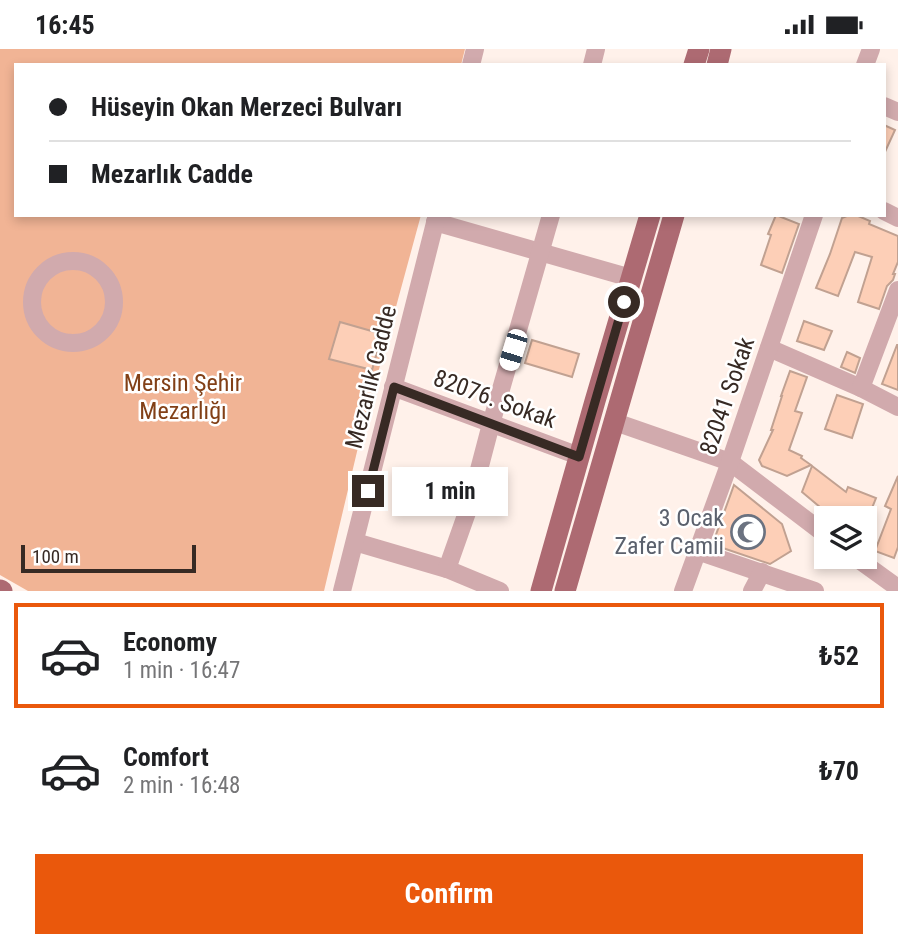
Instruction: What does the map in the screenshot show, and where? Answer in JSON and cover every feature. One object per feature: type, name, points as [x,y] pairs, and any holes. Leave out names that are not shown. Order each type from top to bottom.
[{"type":"main road","points":[[541,591],[649,217]]},
{"type":"main road","points":[[565,591],[673,217]]},
{"type":"street","points":[[447,569],[470,504],[550,217]]},
{"type":"street","name":"82041 Sokak","points":[[683,591],[813,217]]},
{"type":"street","points":[[436,219],[631,278]]},
{"type":"street","name":"Mezarlık Cadde","points":[[342,591],[436,219]]},
{"type":"street","points":[[65,261],[92,265],[103,273],[111,284],[114,311],[109,324],[100,334],[88,341],[74,344],[60,342],[38,325],[31,299],[35,286],[42,275],[65,261]]},
{"type":"street","points":[[861,388],[898,290]]},
{"type":"street","points":[[769,348],[898,407]]},
{"type":"street","name":"82076. Sokak","points":[[394,387],[579,457]]},
{"type":"street","points":[[615,422],[730,462],[814,526]]},
{"type":"street","points":[[355,542],[447,569],[500,591]]},
{"type":"street","points":[[697,551],[815,591]]},
{"type":"street","points":[[872,569],[894,584]]},
{"type":"street","points":[[752,591],[762,572]]},
{"type":"green space","name":"Mersin Şehir Mezarlığı","points":[[0,49],[465,49],[462,63],[14,63],[14,217],[420,217],[360,439],[324,591],[28,591],[0,575]]},
{"type":"building","points":[[886,126],[895,130],[886,150]]},
{"type":"building","points":[[775,217],[799,224],[782,273],[761,265],[771,235],[768,234]]},
{"type":"building","points":[[861,217],[870,221],[869,224],[898,236],[895,274],[887,286],[879,309],[858,302],[872,257],[855,252],[838,296],[816,288],[842,218]]},
{"type":"building","points":[[804,321],[832,331],[824,350],[797,341]]},
{"type":"building","points":[[340,322],[382,334],[372,370],[329,359]]},
{"type":"building","points":[[532,340],[579,354],[572,377],[525,363]]},
{"type":"building","points":[[898,345],[898,390],[882,384]]},
{"type":"building","points":[[847,352],[860,358],[855,373],[841,367]]},
{"type":"building","points":[[790,371],[807,377],[795,411],[802,413],[789,450],[802,456],[801,458],[811,465],[787,476],[762,466],[759,460],[773,430]]},
{"type":"building","points":[[837,395],[863,404],[852,438],[825,429]]},
{"type":"building","points":[[812,466],[846,492],[848,487],[876,498],[873,506],[819,506],[802,492]]},
{"type":"building","points":[[898,476],[898,547],[894,558],[877,552],[891,509],[885,506]]},
{"type":"building","name":"3 Ocak Zafer Camii","points":[[734,485],[782,524],[791,551],[770,564],[713,543]]},
{"type":"place","name":"3 Ocak Zafer Camii","points":[[748,532]]},
{"type":"route","points":[[368,491],[394,387],[579,457],[624,302]]}]
